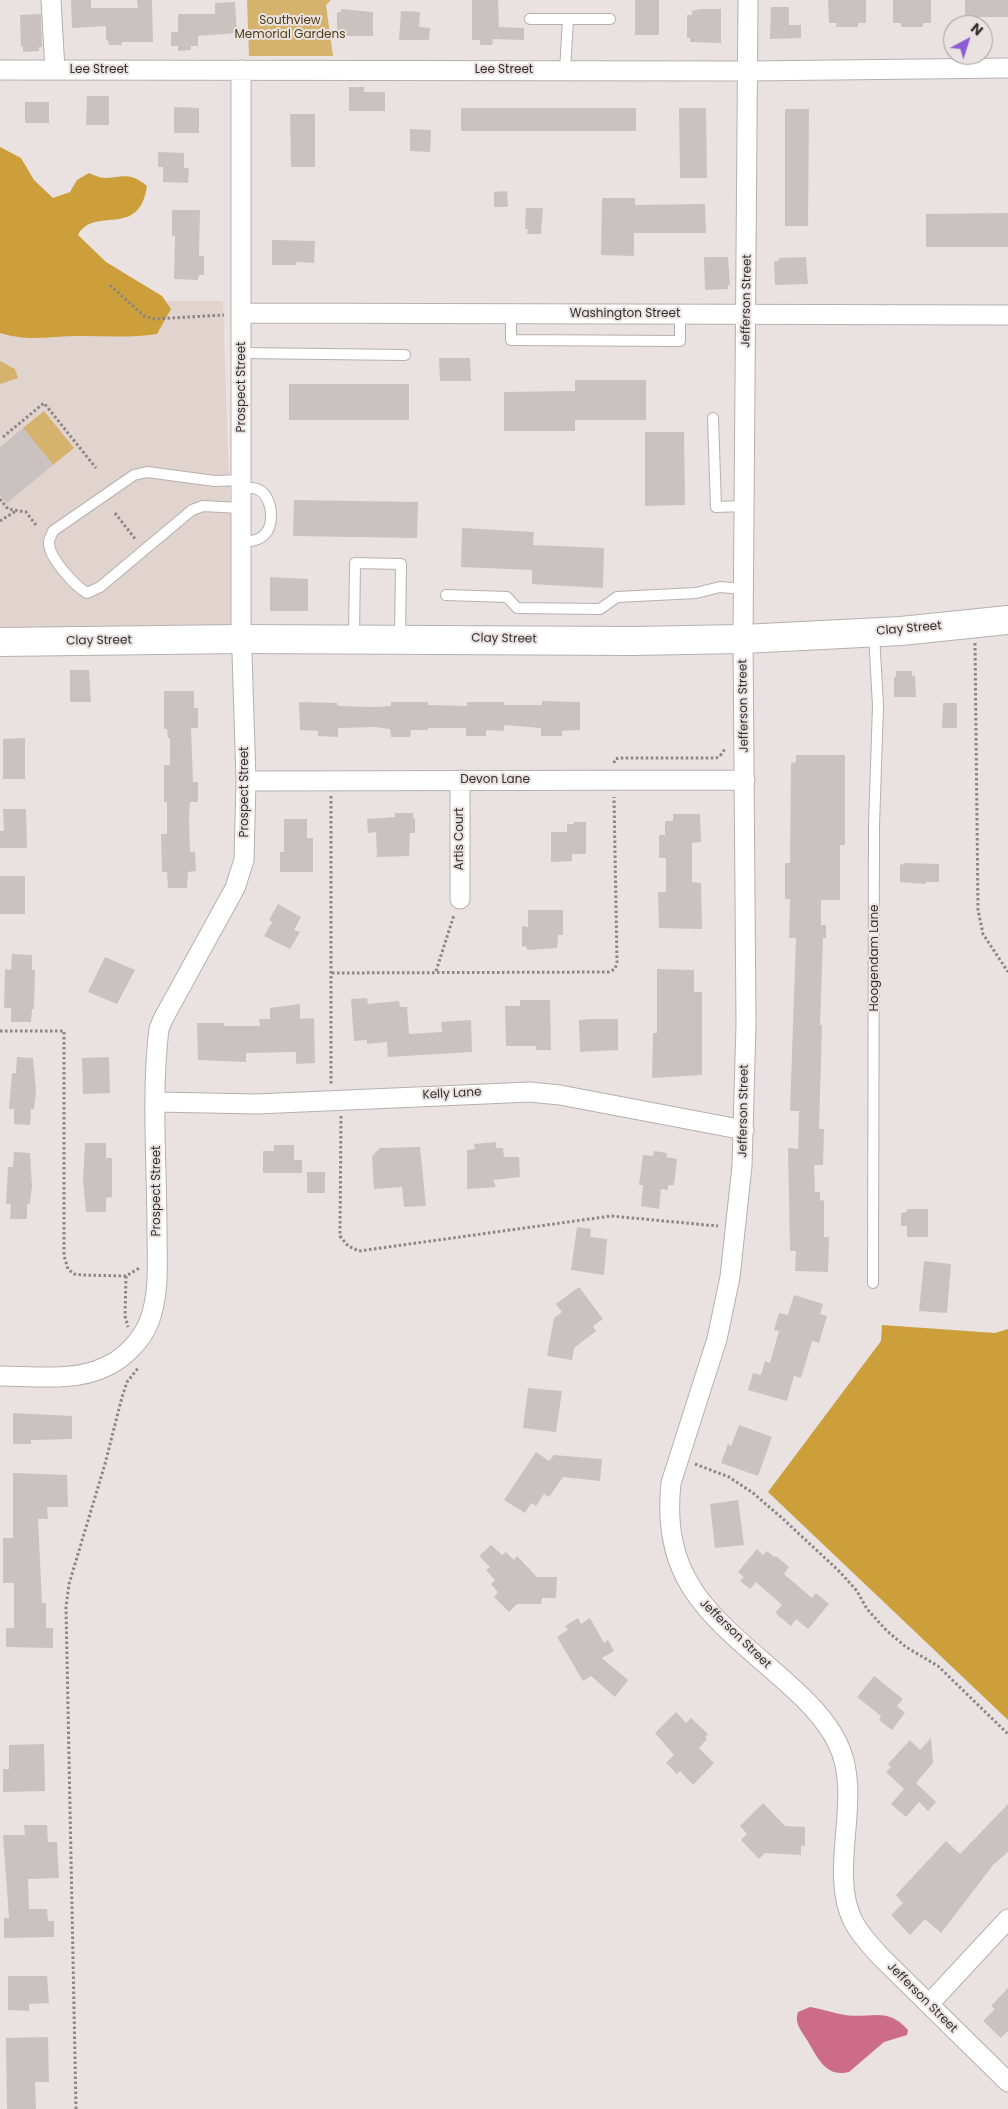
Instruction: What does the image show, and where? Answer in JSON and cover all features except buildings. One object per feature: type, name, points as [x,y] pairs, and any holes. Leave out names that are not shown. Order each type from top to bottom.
[{"type":"street","points":[[51,0],[55,70]]},
{"type":"street","name":"Jefferson Street","points":[[748,0],[743,589],[745,780],[744,1130],[730,1277],[717,1339],[671,1483],[669,1506],[672,1536],[678,1565],[692,1592],[711,1615],[801,1695],[824,1721],[838,1742],[845,1764],[848,1787],[846,1898],[853,1921],[863,1938],[1008,2082]]},
{"type":"street","name":"Lee Street","points":[[0,70],[748,71],[1008,68]]},
{"type":"street","name":"Prospect Street","points":[[0,1376],[92,1373],[120,1358],[141,1337],[149,1322],[155,1297],[158,1042],[163,1019],[241,875],[245,842],[246,780],[241,639],[242,352],[235,314],[241,70]]},
{"type":"street","name":"Washington Street","points":[[235,314],[1008,315]]},
{"type":"street","name":"Clay Street","points":[[0,642],[241,639],[632,642],[874,633],[1008,620]]},
{"type":"street","name":"Devon Lane","points":[[246,780],[745,780]]},
{"type":"street","name":"Artis Court","points":[[460,780],[460,899]]},
{"type":"street","name":"Kelly Lane","points":[[157,1102],[257,1104],[530,1092],[560,1095],[744,1130]]},
{"type":"street","points":[[929,2004],[1008,1919]]},
{"type":"lane","points":[[530,19],[610,19]]},
{"type":"lane","points":[[565,70],[568,19]]},
{"type":"lane","points":[[511,314],[511,340],[660,341],[680,341],[680,314]]},
{"type":"lane","points":[[242,352],[405,355]]},
{"type":"lane","points":[[713,418],[716,507],[744,506]]},
{"type":"lane","points":[[241,508],[203,506],[192,510],[100,587],[87,593],[77,587],[50,551],[48,540],[53,531],[134,474],[147,472],[241,484],[265,494],[270,506],[270,524],[267,532],[254,541],[241,542]]},
{"type":"lane","points":[[354,639],[354,563],[401,564],[400,639]]},
{"type":"lane","points":[[446,595],[507,597],[517,608],[600,609],[617,597],[696,594],[720,588],[743,589]]},
{"type":"lane","name":"Hoogendam Lane","points":[[874,633],[878,706],[874,826],[874,1283]]},
{"type":"path","points":[[110,286],[144,316],[154,319],[235,314]]},
{"type":"path","points":[[3,436],[44,403],[96,468]]},
{"type":"path","points":[[0,499],[8,509],[26,512],[36,525]]},
{"type":"path","points":[[0,521],[17,510]]},
{"type":"path","points":[[115,513],[128,530]]},
{"type":"path","points":[[975,623],[978,910],[983,934],[1008,972]]},
{"type":"path","points":[[332,974],[436,971],[609,972],[615,969],[617,962],[615,759],[716,758],[720,756],[726,747]]},
{"type":"path","points":[[330,780],[331,1089],[341,1116],[340,1236],[348,1246],[359,1251],[611,1216],[736,1228]]},
{"type":"path","points":[[436,971],[460,899]]},
{"type":"path","points":[[0,1031],[64,1031],[64,1256],[68,1269],[74,1274],[126,1276],[142,1266]]},
{"type":"path","points":[[126,1276],[125,1322],[132,1330]]},
{"type":"path","points":[[76,2109],[66,1607],[69,1584],[105,1464],[122,1397],[127,1382],[143,1363]]},
{"type":"path","points":[[678,1457],[729,1477],[754,1493],[840,1572],[857,1591],[867,1610],[887,1632],[906,1647],[938,1666],[1008,1734]]},
{"type":"shaded area","points":[[0,147],[21,158],[34,180],[53,198],[70,192],[77,180],[89,173],[103,178],[131,177],[147,186],[142,202],[135,212],[116,220],[94,222],[85,226],[78,235],[106,262],[162,296],[171,309],[157,334],[31,338],[0,333]]},
{"type":"shaded area","points":[[0,301],[223,301],[234,628],[0,629]]},
{"type":"shaded area","points":[[882,1325],[995,1333],[1008,1329],[1008,1720],[768,1492],[881,1341]]},
{"type":"shaded area","points":[[810,2007],[845,2015],[878,2015],[893,2018],[908,2030],[907,2035],[884,2042],[849,2072],[834,2072],[818,2059],[800,2030],[797,2020],[798,2012]]},
{"type":"green space","name":"Southview Memorial Gardens","points":[[247,0],[331,0],[326,5],[333,56],[249,56]]},
{"type":"green space","points":[[0,361],[15,369],[18,378],[0,384]]},
{"type":"green space","points":[[44,411],[74,448],[53,465],[23,428]]}]
